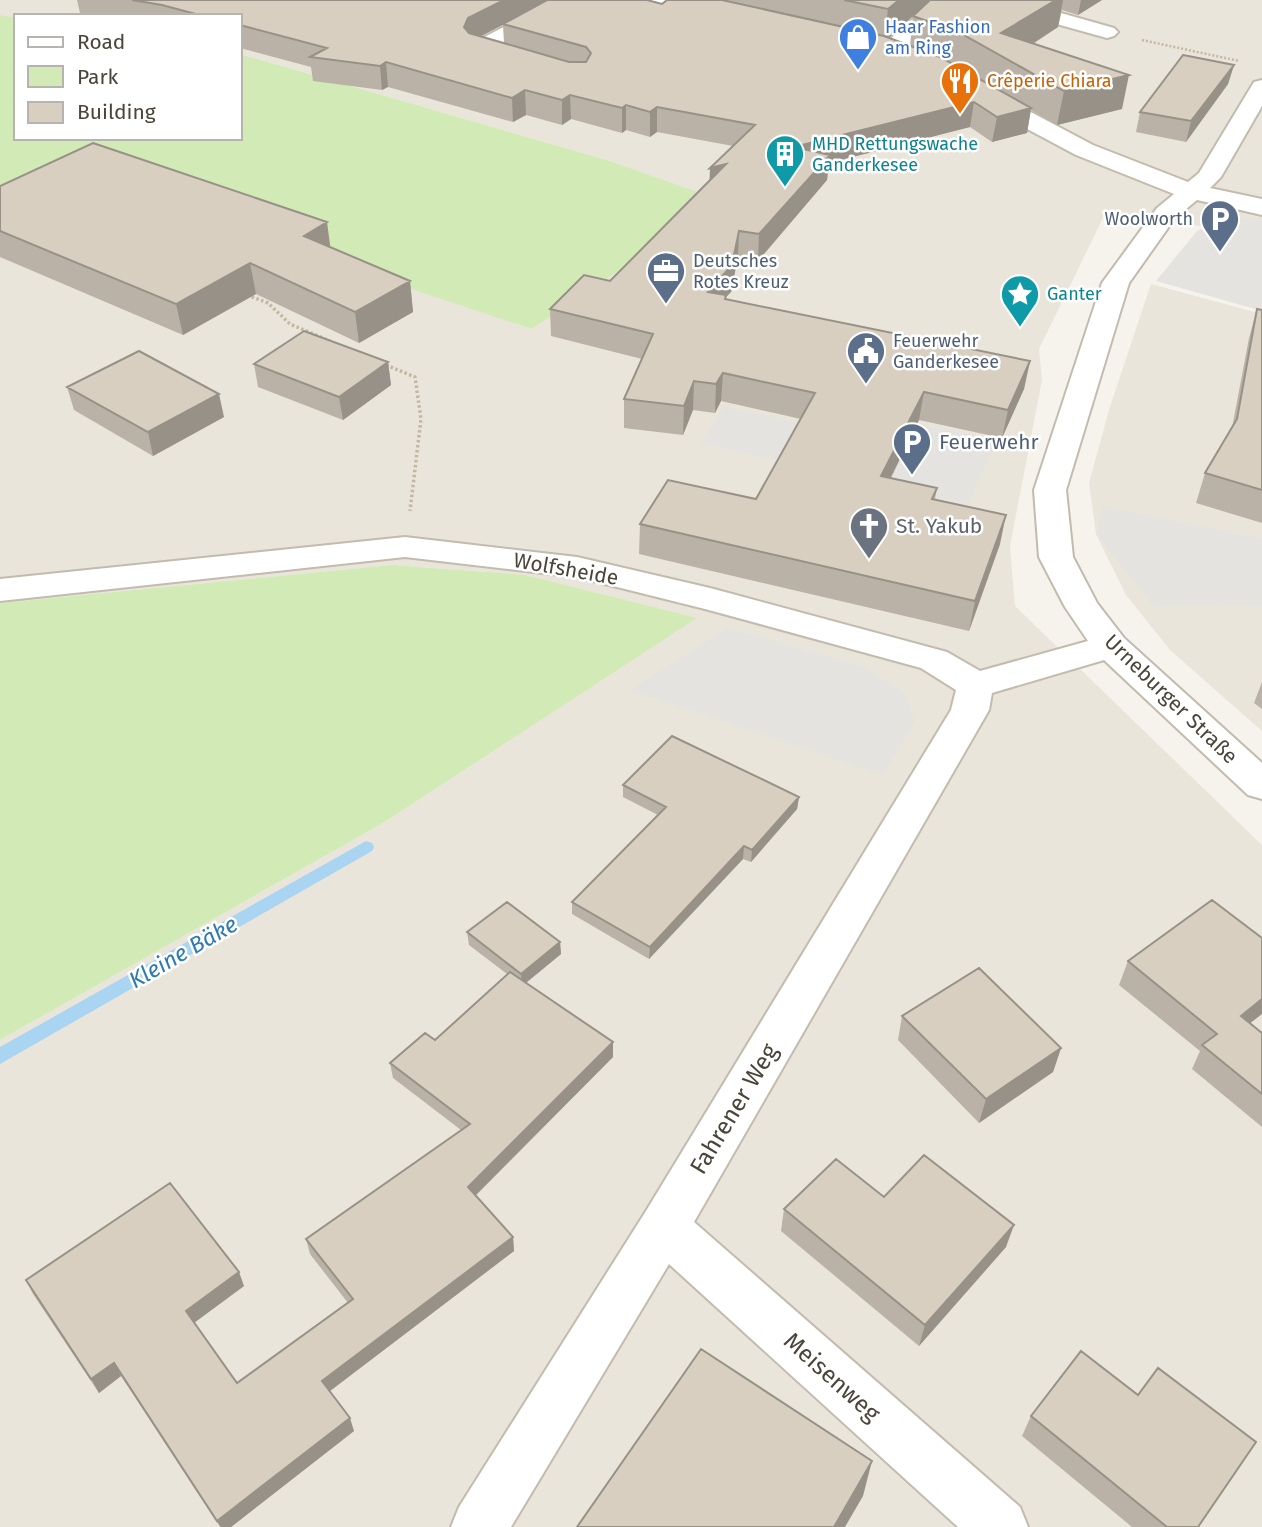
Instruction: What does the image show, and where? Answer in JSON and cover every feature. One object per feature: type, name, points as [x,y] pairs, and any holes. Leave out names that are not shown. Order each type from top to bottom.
[{"type":"street","points":[[528,64],[479,49],[571,0]]},
{"type":"street","points":[[657,0],[736,18]]},
{"type":"street","points":[[889,52],[922,25],[946,0]]},
{"type":"street","points":[[992,0],[1107,32]]},
{"type":"street","points":[[864,47],[889,52],[912,61]]},
{"type":"street","name":"Urneburger Straße","points":[[1262,87],[1209,177],[1189,191],[1166,213],[1139,270],[1116,283],[1049,490],[1056,557],[1082,607],[1111,646],[1262,785]]},
{"type":"street","points":[[970,88],[1102,160],[1189,191],[1262,207]]},
{"type":"street","name":"Wolfsheide","points":[[0,590],[405,547],[577,566],[709,598],[934,660],[975,685]]},
{"type":"street","points":[[975,685],[1111,646]]},
{"type":"street","name":"Fahrener Weg","points":[[479,1527],[664,1227],[970,710],[975,685]]},
{"type":"street","name":"Meisenweg","points":[[664,1227],[1000,1527]]},
{"type":"path","points":[[1107,32],[1249,63]]},
{"type":"path","points":[[243,293],[268,303],[290,324],[340,345]]},
{"type":"path","points":[[378,361],[415,377],[421,419],[405,547]]},
{"type":"shaded area","points":[[0,0],[1262,0],[1262,220],[1222,219],[1200,226],[1105,214],[1039,349],[1042,380],[1010,546],[1015,606],[1262,845],[1262,1527],[0,1527],[0,1040],[383,823],[696,618],[526,575],[392,565],[0,603],[0,217],[96,170],[532,329],[722,201],[610,161],[242,55],[242,14],[14,14],[14,76],[0,73]]},
{"type":"shaded area","name":"Woolworth","points":[[1245,218],[1262,220],[1262,311],[1156,281],[1197,231],[1220,221]]},
{"type":"shaded area","points":[[1151,284],[1262,314],[1262,731],[1170,650],[1126,595],[1096,534],[1089,483],[1109,410]]},
{"type":"shaded area","name":"Feuerwehr","points":[[724,406],[907,447],[919,424],[997,440],[968,504],[701,443]]},
{"type":"shaded area","points":[[1103,506],[1262,539],[1262,607],[1154,607],[1096,534]]},
{"type":"shaded area","points":[[728,628],[864,667],[905,693],[915,721],[883,775],[630,690]]},
{"type":"green space","points":[[0,15],[14,18],[14,140],[242,140],[242,55],[610,161],[723,201],[532,329],[327,261],[0,217]]},
{"type":"green space","points":[[392,565],[526,575],[697,618],[383,823],[0,1040],[0,603]]},
{"type":"building","points":[[132,0],[504,0],[468,18],[464,27],[469,33],[569,62],[586,62],[591,53],[586,47],[503,24],[547,0],[647,0],[662,4],[667,0],[722,0],[884,36],[940,57],[1031,108],[997,117],[974,102],[794,147],[830,155],[759,234],[739,231],[732,265],[708,292],[726,295],[725,299],[1030,361],[1008,410],[924,392],[881,476],[937,488],[932,499],[1006,515],[975,601],[640,524],[668,480],[756,499],[815,393],[723,373],[716,384],[694,381],[684,406],[624,399],[653,334],[550,309],[584,275],[610,281],[726,164],[710,168],[755,125],[657,107],[650,112],[626,105],[622,108],[570,95],[562,100],[525,90],[512,98],[386,62],[380,66],[310,57],[327,48],[242,26],[242,14],[196,14]]},
{"type":"building","points":[[844,0],[899,0],[888,9]]},
{"type":"building","points":[[930,0],[1056,0],[1001,33],[1129,75],[1064,91],[960,33],[913,16]]},
{"type":"building","points":[[1183,55],[1234,65],[1191,121],[1140,112]]},
{"type":"building","points":[[93,143],[327,222],[304,236],[410,281],[355,312],[250,263],[176,304],[0,231],[0,186]]},
{"type":"building","points":[[1257,309],[1262,310],[1262,490],[1205,473],[1237,419]]},
{"type":"building","points":[[304,331],[388,362],[339,397],[254,364]]},
{"type":"building","points":[[139,351],[219,394],[148,432],[67,387]]},
{"type":"building","points":[[672,736],[799,797],[752,850],[744,846],[650,947],[572,902],[666,807],[623,785]]},
{"type":"building","points":[[1212,900],[1262,938],[1262,999],[1241,1016],[1262,1033],[1262,1094],[1202,1045],[1217,1034],[1128,961]]},
{"type":"building","points":[[507,902],[560,942],[521,974],[467,932]]},
{"type":"building","points":[[979,968],[1061,1048],[986,1099],[902,1016]]},
{"type":"building","points":[[510,972],[613,1042],[468,1187],[513,1237],[322,1381],[350,1418],[217,1521],[114,1363],[91,1379],[26,1280],[170,1183],[239,1272],[186,1311],[237,1383],[353,1299],[306,1239],[470,1124],[390,1063],[425,1033],[435,1040]]},
{"type":"building","points":[[924,1155],[1014,1225],[925,1325],[784,1209],[836,1159],[884,1197]]},
{"type":"building","points":[[701,1349],[872,1461],[834,1527],[577,1527]]},
{"type":"building","points":[[1081,1351],[1138,1395],[1158,1368],[1256,1442],[1198,1527],[1167,1527],[1031,1416]]},
{"type":"waterway","name":"Kleine Bäke","points":[[0,1056],[366,847]]},
{"type":"place","name":"Haar Fashion am Ring","points":[[858,71]]},
{"type":"place","name":"Crêperie Chiara","points":[[960,115]]},
{"type":"place","name":"MHD Rettungswache Ganderkesee","points":[[785,188]]},
{"type":"place","name":"Woolworth","points":[[1220,253]]},
{"type":"place","name":"Deutsches Rotes Kreuz","points":[[666,305]]},
{"type":"place","name":"Ganter","points":[[1020,328]]},
{"type":"place","name":"Feuerwehr Ganderkesee","points":[[866,385]]},
{"type":"place","name":"Feuerwehr","points":[[912,476]]},
{"type":"place","name":"St. Yakub","points":[[869,560]]}]
